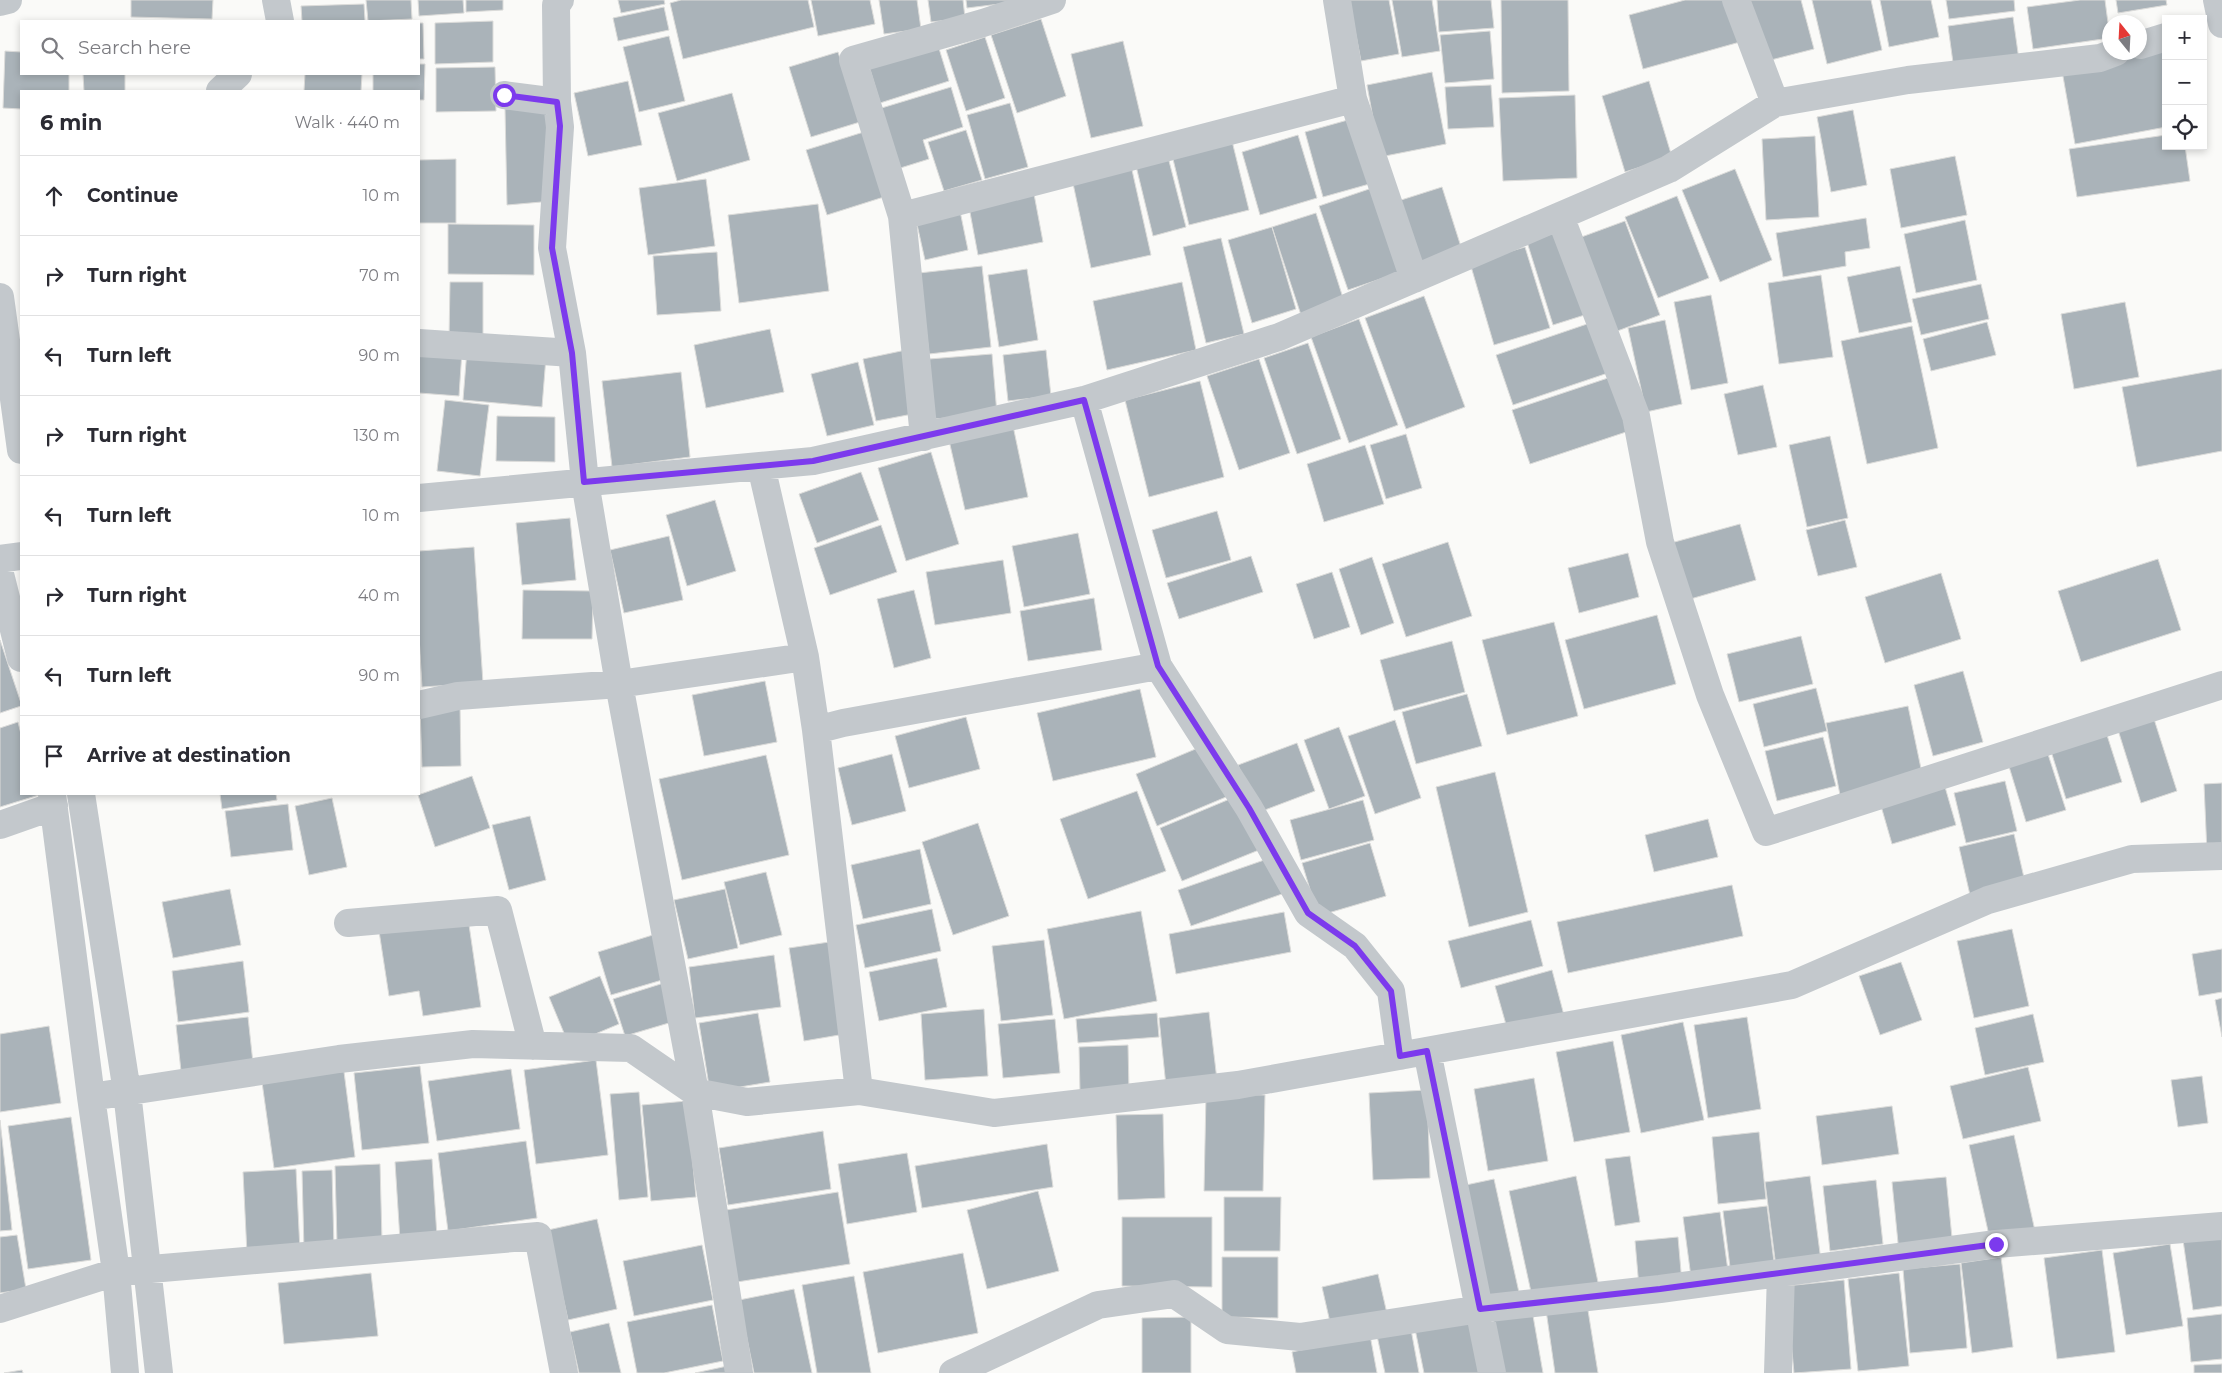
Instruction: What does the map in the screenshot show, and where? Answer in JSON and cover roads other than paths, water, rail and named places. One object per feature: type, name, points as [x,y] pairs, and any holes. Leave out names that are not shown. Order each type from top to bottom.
[{"type":"street","points":[[0,2],[8,0]]},
{"type":"street","points":[[276,0],[280,20]]},
{"type":"street","points":[[560,0],[556,6],[557,102],[560,126],[552,248],[572,353],[584,482],[619,684],[695,1092],[739,1373]]},
{"type":"street","points":[[924,437],[902,216],[853,60],[1052,0]]},
{"type":"street","points":[[1337,0],[1353,99],[1414,279]]},
{"type":"street","points":[[1736,0],[1775,103]]},
{"type":"street","points":[[2147,43],[2162,38]]},
{"type":"street","points":[[420,498],[813,461],[1084,400],[1279,337],[1414,279],[1669,169],[1775,103],[1908,80],[2102,57]]},
{"type":"street","points":[[221,90],[237,75]]},
{"type":"street","points":[[504,95],[557,102]]},
{"type":"street","points":[[902,216],[1353,99]]},
{"type":"street","points":[[1560,216],[1636,416],[1660,542],[1710,696],[1766,832],[2222,685]]},
{"type":"street","points":[[0,297],[16,366],[20,433]]},
{"type":"street","points":[[420,343],[572,353]]},
{"type":"street","points":[[1084,400],[1158,666],[1249,808],[1308,913],[1355,946],[1391,991],[1400,1056]]},
{"type":"street","points":[[761,466],[805,657],[816,730],[859,1091]]},
{"type":"street","points":[[0,559],[20,556]]},
{"type":"street","points":[[0,574],[5,610],[20,655]]},
{"type":"street","points":[[420,706],[458,696],[619,684],[805,657]]},
{"type":"street","points":[[816,730],[843,723],[1158,666]]},
{"type":"street","points":[[81,795],[127,1092],[159,1373]]},
{"type":"street","points":[[0,825],[53,800],[91,1097],[116,1272],[125,1373]]},
{"type":"street","points":[[91,1097],[339,1059],[473,1044],[630,1048],[695,1092],[747,1102],[859,1091],[994,1113],[1238,1085],[1792,986],[1988,900],[2132,859],[2222,856]]},
{"type":"street","points":[[348,923],[498,910],[532,1046]]},
{"type":"street","points":[[1427,1051],[1492,1373]]},
{"type":"street","points":[[953,1373],[1098,1305],[1174,1294],[1227,1330],[1300,1337],[1480,1309],[1660,1289],[1996,1244],[2222,1226]]},
{"type":"street","points":[[0,1309],[116,1272],[538,1236],[564,1373]]},
{"type":"street","points":[[1778,1373],[1780,1273]]}]
